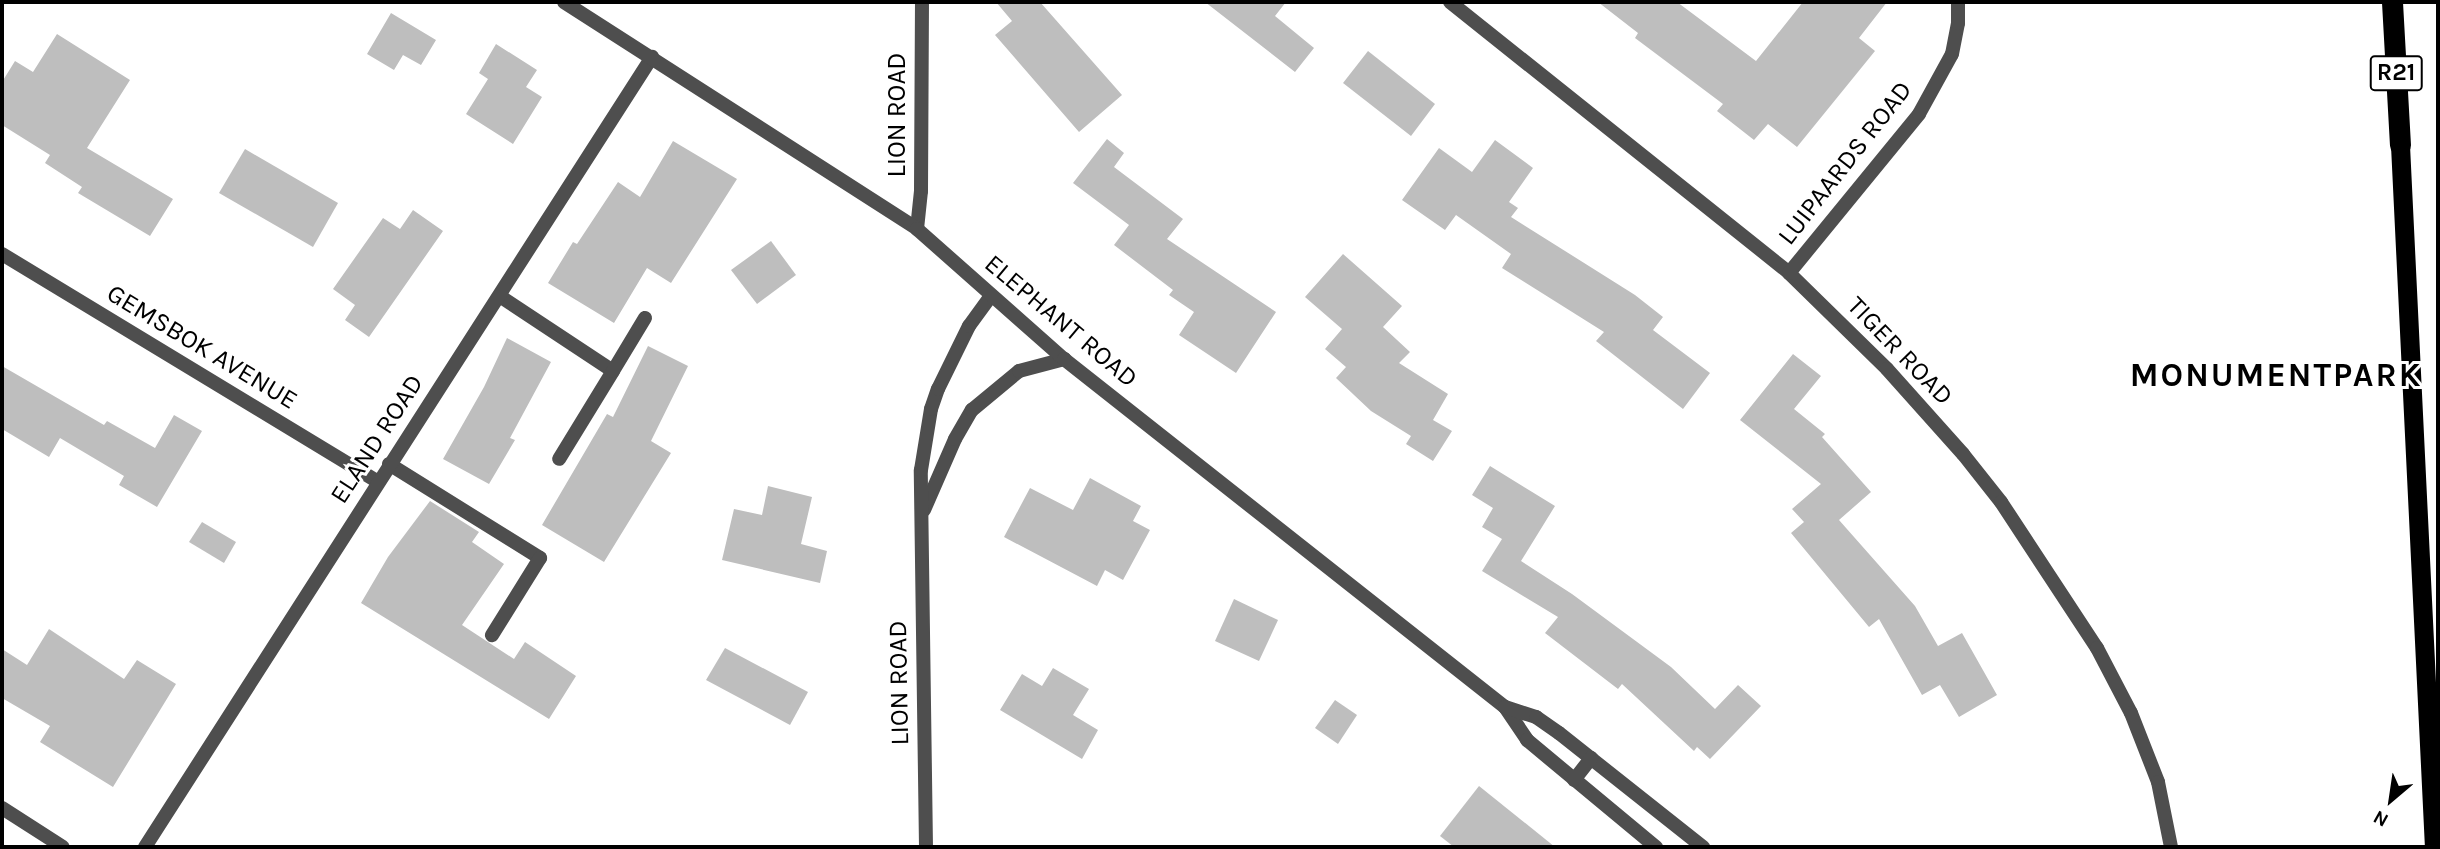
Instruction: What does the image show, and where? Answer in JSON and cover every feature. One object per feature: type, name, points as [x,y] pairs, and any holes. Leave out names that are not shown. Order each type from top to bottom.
[{"type":"highway","name":"R21","points":[[2392,2],[2434,847]]},
{"type":"street","name":"ELEPHANT ROAD","points":[[564,2],[917,229],[1064,359],[1505,706],[1536,717],[1703,847]]},
{"type":"street","name":"LION ROAD","points":[[917,229],[921,191],[922,2]]},
{"type":"street","name":"TIGER ROAD","points":[[1450,2],[1789,273],[1887,369],[1963,454],[2001,502],[2096,648],[2131,713],[2158,782],[2171,847]]},
{"type":"street","name":"LUIPAARDS ROAD","points":[[1789,273],[1919,114],[1952,54],[1958,23],[1958,2]]},
{"type":"street","name":"ELAND ROAD","points":[[145,847],[389,464],[501,297],[652,57]]},
{"type":"street","name":"GEMSBOK AVENUE","points":[[2,254],[378,482]]},
{"type":"street","name":"LION ROAD","points":[[926,847],[921,470],[931,409],[969,326],[991,296]]},
{"type":"street","points":[[501,297],[613,371]]},
{"type":"street","points":[[559,459],[645,318]]},
{"type":"street","name":"LION ROAD","points":[[921,518],[955,439],[972,410],[1019,371],[1064,359]]},
{"type":"street","points":[[389,464],[540,558],[492,635]]},
{"type":"street","name":"ELEPHANT ROAD","points":[[1505,706],[1527,740],[1656,847]]},
{"type":"street","points":[[1574,780],[1591,758]]},
{"type":"street","points":[[2,808],[63,847]]},
{"type":"building","points":[[996,2],[1040,2],[1122,95],[1079,132],[995,35],[1012,21]]},
{"type":"building","points":[[1205,2],[1286,2],[1275,16],[1314,48],[1295,72]]},
{"type":"building","points":[[1598,2],[1677,2],[1756,61],[1803,2],[1887,2],[1859,38],[1875,51],[1797,147],[1768,124],[1754,140],[1717,111],[1723,104],[1635,38],[1638,33]]},
{"type":"building","points":[[391,13],[436,40],[421,65],[403,55],[394,70],[367,54]]},
{"type":"building","points":[[57,34],[130,80],[87,148],[173,199],[150,236],[78,193],[82,187],[45,163],[50,155],[2,125],[2,82],[15,61],[33,72]]},
{"type":"building","points":[[496,44],[537,70],[526,87],[542,97],[513,144],[466,114],[488,79],[479,73]]},
{"type":"building","points":[[1368,51],[1435,104],[1411,136],[1343,83]]},
{"type":"building","points":[[1107,139],[1124,153],[1114,167],[1183,219],[1167,239],[1276,312],[1236,373],[1179,335],[1194,312],[1169,295],[1173,290],[1114,245],[1129,225],[1073,183]]},
{"type":"building","points":[[1495,140],[1533,168],[1509,202],[1518,208],[1511,217],[1635,295],[1663,317],[1653,330],[1710,373],[1683,409],[1596,341],[1604,332],[1502,268],[1511,254],[1456,215],[1445,230],[1402,200],[1439,148],[1472,172]]},
{"type":"building","points":[[673,141],[737,179],[671,283],[647,268],[614,323],[548,283],[573,242],[577,244],[618,182],[640,197]]},
{"type":"building","points":[[245,149],[338,203],[313,247],[219,193]]},
{"type":"building","points":[[413,210],[443,231],[369,337],[345,320],[355,305],[333,289],[383,218],[400,229]]},
{"type":"building","points":[[771,241],[796,275],[757,304],[731,270]]},
{"type":"building","points":[[1343,254],[1402,306],[1383,327],[1410,352],[1399,363],[1448,394],[1433,420],[1452,431],[1433,461],[1406,444],[1411,436],[1371,411],[1336,378],[1346,367],[1325,349],[1342,329],[1305,297]]},
{"type":"building","points":[[507,338],[551,362],[510,438],[515,440],[489,484],[443,459],[484,387]]},
{"type":"building","points":[[648,346],[688,366],[651,441],[671,453],[604,562],[542,525],[607,414],[613,417]]},
{"type":"building","points":[[1793,354],[1821,376],[1794,409],[1825,434],[1822,437],[1871,492],[1839,520],[1915,606],[1938,646],[1962,633],[1997,695],[1959,717],[1940,685],[1922,695],[1879,619],[1869,627],[1791,533],[1804,522],[1792,509],[1821,484],[1740,420]]},
{"type":"building","points":[[2,366],[104,425],[107,421],[155,448],[174,415],[202,431],[157,507],[119,485],[124,476],[60,438],[49,457],[2,429]]},
{"type":"building","points":[[1490,466],[1555,506],[1521,561],[1572,594],[1671,667],[1715,709],[1738,685],[1761,706],[1710,759],[1697,747],[1694,751],[1622,684],[1618,689],[1545,633],[1558,617],[1482,571],[1502,539],[1482,527],[1493,508],[1472,495]]},
{"type":"building","points":[[1090,478],[1141,506],[1133,521],[1150,530],[1123,580],[1105,570],[1097,586],[1004,537],[1030,488],[1073,510]]},
{"type":"building","points":[[768,486],[812,497],[801,544],[827,551],[820,583],[722,560],[734,509],[762,515]]},
{"type":"building","points":[[430,501],[479,532],[472,542],[504,564],[462,625],[514,659],[525,642],[576,676],[549,719],[361,603],[388,557]]},
{"type":"building","points":[[202,522],[236,542],[224,563],[189,542]]},
{"type":"building","points":[[1234,599],[1278,620],[1259,661],[1215,641]]},
{"type":"building","points":[[49,629],[124,679],[137,660],[176,684],[113,787],[40,742],[50,726],[2,698],[2,649],[27,665]]},
{"type":"building","points":[[725,648],[808,692],[790,725],[706,680]]},
{"type":"building","points":[[1053,668],[1089,689],[1073,715],[1098,730],[1082,759],[1000,710],[1022,674],[1042,686]]},
{"type":"building","points":[[1335,700],[1357,715],[1338,744],[1315,728]]},
{"type":"building","points":[[1479,786],[1555,847],[1454,847],[1440,836]]},
{"type":"district","name":"MONUMENTPARK","points":[[2276,376]]}]
